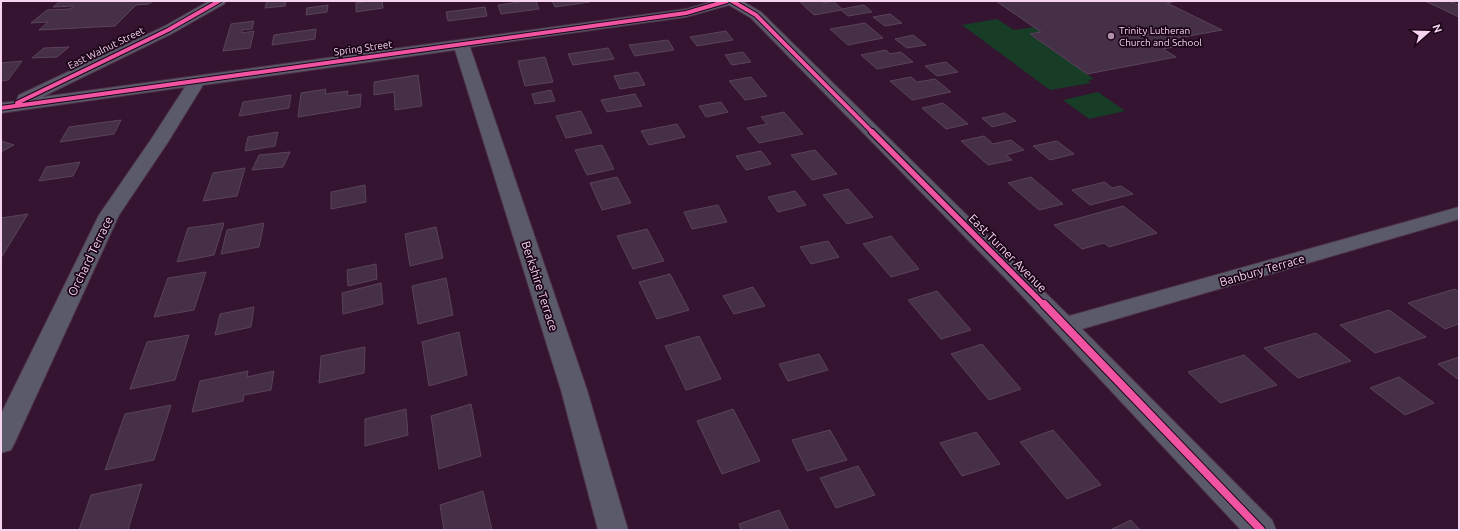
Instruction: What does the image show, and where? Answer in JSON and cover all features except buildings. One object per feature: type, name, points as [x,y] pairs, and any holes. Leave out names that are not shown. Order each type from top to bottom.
[{"type":"street","name":"East Walnut Street","points":[[3,109],[168,30],[219,1]]},
{"type":"street","name":"Spring Street","points":[[3,109],[686,13],[727,1]]},
{"type":"street","name":"East Turner Avenue","points":[[732,1],[756,15],[1064,326],[1261,530]]},
{"type":"street","name":"Berkshire Terrace","points":[[461,44],[574,390],[613,530]]},
{"type":"street","name":"Orchard Terrace","points":[[1,442],[109,215],[159,142],[197,81]]},
{"type":"street","name":"Banbury Terrace","points":[[1064,326],[1459,213]]},
{"type":"green space","points":[[997,19],[1014,30],[1034,27],[1041,32],[1030,34],[1094,79],[1088,80],[1091,83],[1050,90],[962,25]]},
{"type":"green space","points":[[1098,92],[1125,111],[1089,119],[1063,100]]},
{"type":"cycle path","points":[[17,103],[168,30],[219,1]]},
{"type":"cycle path","points":[[1,108],[686,13],[727,1]]},
{"type":"cycle path","points":[[732,1],[756,15],[1019,279],[1261,530]]},
{"type":"place","name":"Trinity Lutheran Church and School","points":[[1111,36]]}]
